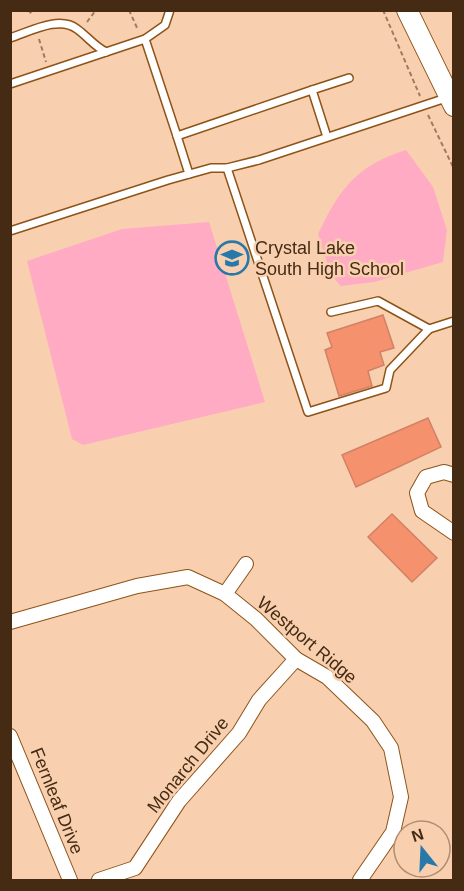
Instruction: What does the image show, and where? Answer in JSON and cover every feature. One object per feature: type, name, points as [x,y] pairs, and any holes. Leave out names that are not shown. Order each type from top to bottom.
[{"type":"street","points":[[407,10],[451,101]]},
{"type":"street","points":[[453,476],[444,472],[426,477],[417,494],[422,511],[453,533]]},
{"type":"street","points":[[225,594],[246,564]]},
{"type":"street","name":"Westport Ridge","points":[[10,621],[136,586],[188,577],[225,594],[256,619],[296,658],[327,677],[373,721],[391,747],[401,797],[393,832],[360,880]]},
{"type":"street","name":"Monarch Drive","points":[[99,880],[135,868],[179,801],[239,733],[259,700],[296,658]]},
{"type":"street","name":"Fernleaf Drive","points":[[10,736],[28,773],[70,880]]},
{"type":"lane","points":[[10,84],[145,39],[157,33],[165,25],[170,10]]},
{"type":"lane","points":[[10,38],[59,22],[76,27],[96,47],[106,52]]},
{"type":"lane","points":[[145,39],[189,174]]},
{"type":"lane","points":[[177,136],[349,78]]},
{"type":"lane","points":[[312,90],[327,137]]},
{"type":"lane","points":[[10,231],[189,174],[211,168],[227,168],[451,101]]},
{"type":"lane","points":[[227,168],[308,412],[386,388],[390,370],[429,330],[453,321]]},
{"type":"lane","points":[[331,312],[378,302],[429,330]]},
{"type":"path","points":[[28,10],[33,15]]},
{"type":"path","points":[[86,22],[96,10]]},
{"type":"path","points":[[129,10],[138,32]]},
{"type":"path","points":[[383,10],[419,93]]},
{"type":"path","points":[[39,39],[47,63]]},
{"type":"path","points":[[429,116],[453,169]]},
{"type":"shaded area","points":[[406,150],[433,187],[447,230],[443,262],[374,282],[341,286],[331,275],[318,234],[342,191],[362,171],[374,163]]},
{"type":"shaded area","points":[[209,222],[265,402],[83,445],[72,439],[27,261],[122,229]]},
{"type":"building","points":[[383,315],[394,348],[380,352],[384,365],[368,371],[372,386],[339,396],[325,350],[332,347],[327,333]]},
{"type":"building","points":[[428,418],[441,447],[356,487],[342,455]]},
{"type":"building","points":[[392,514],[437,558],[412,582],[368,537]]},
{"type":"place","name":"Crystal Lake South High School","points":[[232,258]]}]
